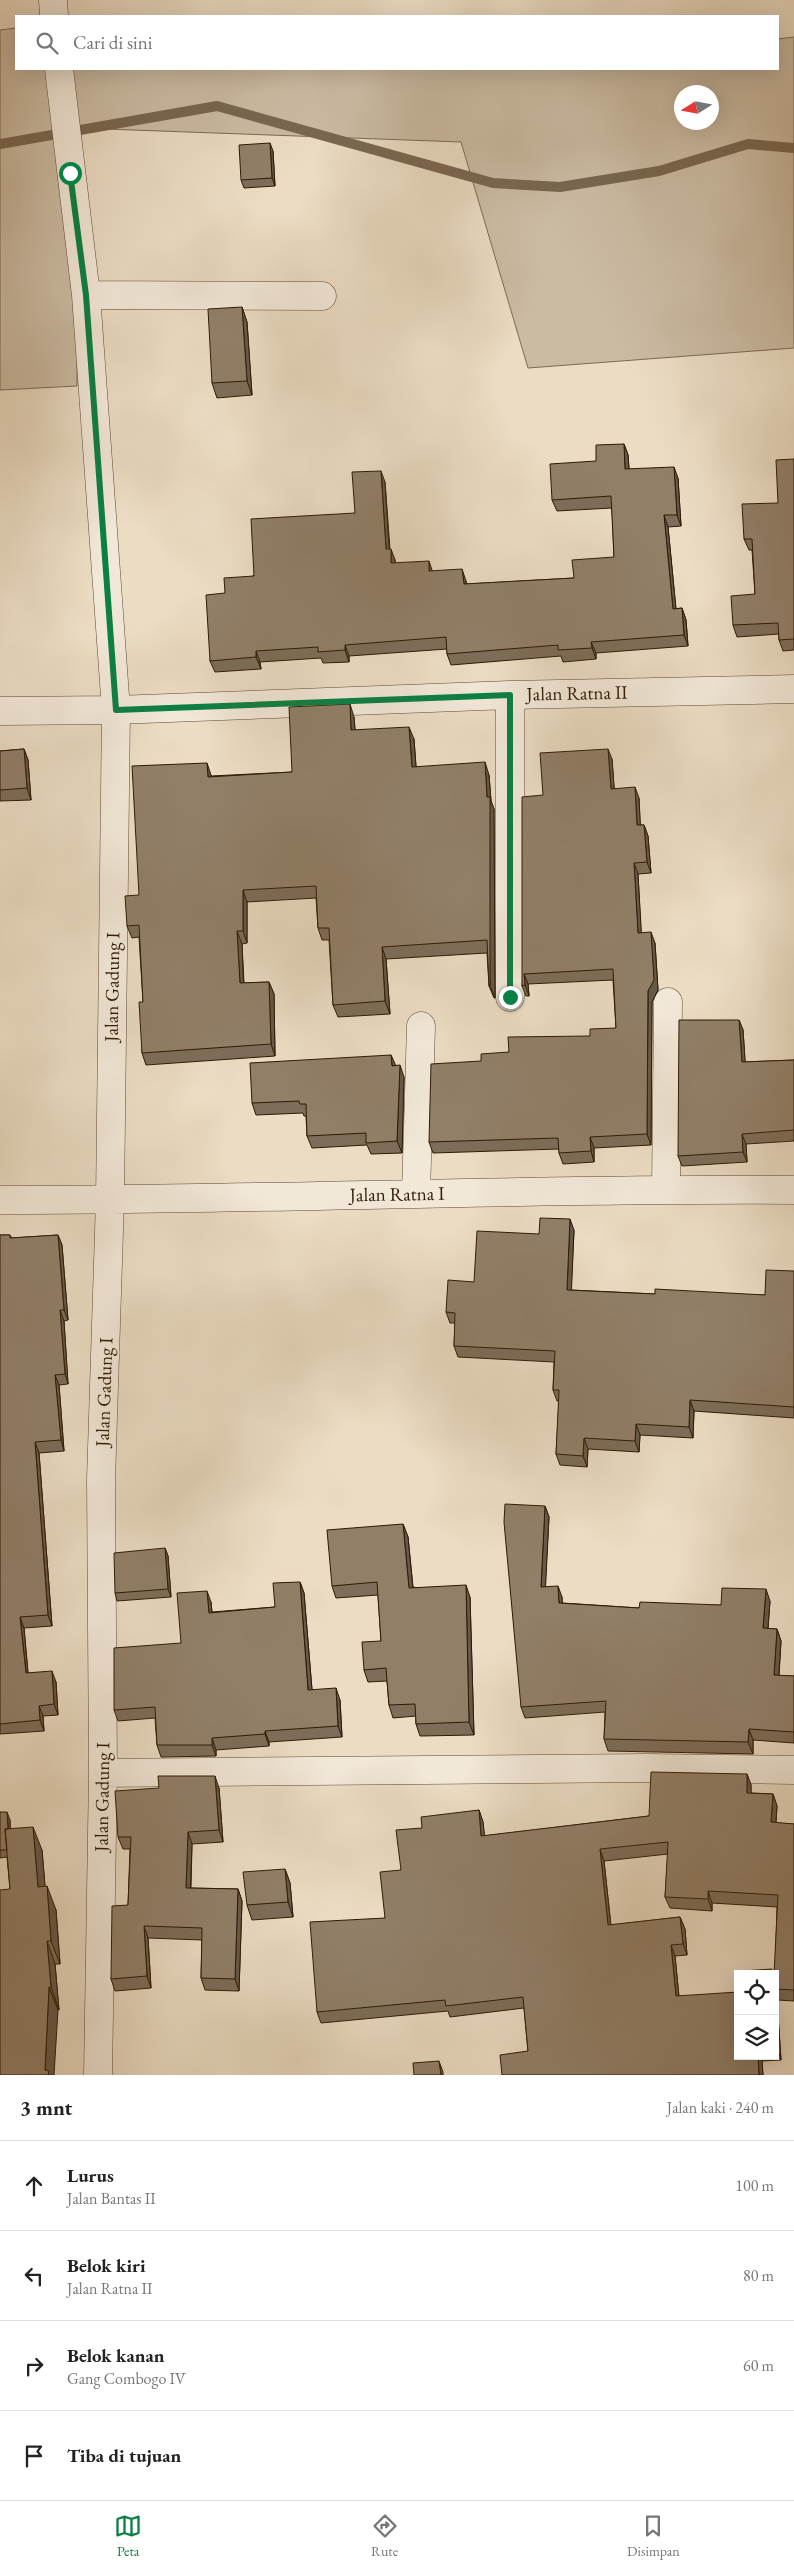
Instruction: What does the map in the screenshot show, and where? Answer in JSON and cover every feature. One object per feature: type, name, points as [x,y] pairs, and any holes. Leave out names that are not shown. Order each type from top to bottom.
[{"type":"street","points":[[53,0],[54,15]]},
{"type":"street","name":"Jalan Gadung I","points":[[60,81],[86,295],[116,710],[110,1200],[101,1480],[103,1773],[98,2075]]},
{"type":"street","points":[[86,295],[322,296]]},
{"type":"street","name":"Jalan Ratna II","points":[[0,711],[116,710],[510,695],[794,688]]},
{"type":"street","points":[[510,695],[510,997]]},
{"type":"street","points":[[666,1189],[668,1002]]},
{"type":"street","points":[[416,1193],[421,1026]]},
{"type":"street","name":"Jalan Ratna I","points":[[0,1200],[110,1200],[666,1189],[794,1190]]},
{"type":"street","points":[[103,1773],[648,1768],[794,1770]]},
{"type":"shaded area","points":[[15,28],[15,70],[779,70],[779,39],[794,37],[794,348],[528,368],[461,142],[78,128],[77,386],[0,390],[0,30]]},
{"type":"building","points":[[270,143],[272,178],[241,180],[239,145]]},
{"type":"building","points":[[242,307],[247,381],[212,383],[208,309]]},
{"type":"building","points":[[624,444],[625,469],[674,467],[677,515],[664,515],[673,609],[682,608],[684,635],[591,642],[592,648],[558,650],[558,645],[447,654],[446,637],[345,645],[345,650],[318,652],[318,647],[256,651],[256,657],[210,661],[206,595],[225,593],[224,578],[254,576],[251,519],[355,513],[352,472],[381,471],[386,549],[391,549],[391,563],[429,561],[429,571],[462,569],[464,584],[574,578],[572,560],[614,557],[611,496],[552,500],[550,464],[596,461],[596,445]]},
{"type":"building","points":[[794,459],[794,639],[779,640],[778,623],[733,625],[731,596],[755,594],[752,539],[744,539],[742,504],[778,503],[776,460]]},
{"type":"building","points":[[350,704],[351,730],[409,727],[412,767],[485,762],[487,797],[490,797],[490,986],[487,940],[382,947],[385,1001],[333,1005],[329,928],[318,928],[316,886],[243,890],[243,931],[237,931],[240,983],[269,982],[271,1044],[142,1053],[139,1002],[143,1002],[139,925],[127,926],[125,896],[139,895],[132,766],[207,763],[208,777],[292,772],[289,707]]},
{"type":"building","points":[[24,749],[27,788],[0,790],[0,751]]},
{"type":"building","points":[[608,749],[611,789],[635,787],[637,825],[644,825],[647,862],[634,863],[638,933],[651,932],[654,980],[648,991],[647,1134],[590,1137],[591,1151],[559,1153],[558,1138],[429,1142],[431,1064],[481,1061],[481,1054],[509,1052],[508,1037],[590,1036],[590,1029],[616,1028],[613,969],[524,974],[525,985],[522,986],[522,797],[543,795],[540,753]]},
{"type":"building","points":[[679,1020],[739,1020],[742,1062],[794,1060],[794,1130],[742,1134],[743,1152],[678,1156]]},
{"type":"building","points":[[391,1055],[392,1066],[400,1065],[397,1141],[366,1143],[366,1133],[307,1136],[306,1104],[300,1104],[299,1101],[252,1103],[250,1063]]},
{"type":"building","points":[[540,1218],[570,1219],[567,1290],[655,1294],[655,1289],[765,1295],[766,1270],[794,1271],[794,1407],[690,1400],[689,1427],[636,1424],[635,1441],[584,1438],[583,1456],[556,1454],[559,1390],[553,1390],[555,1351],[454,1346],[455,1313],[446,1312],[448,1280],[474,1282],[477,1231],[539,1234]]},
{"type":"building","points":[[0,1235],[10,1235],[10,1238],[58,1235],[64,1310],[60,1310],[65,1374],[55,1375],[61,1440],[35,1442],[48,1615],[20,1617],[26,1673],[52,1671],[54,1704],[39,1706],[40,1720],[0,1724]]},
{"type":"building","points":[[505,1504],[545,1506],[541,1587],[558,1586],[559,1603],[639,1608],[640,1602],[721,1605],[722,1588],[766,1589],[763,1628],[777,1629],[774,1675],[794,1676],[794,1732],[749,1729],[748,1742],[604,1739],[606,1701],[521,1707],[504,1522]]},
{"type":"building","points":[[403,1524],[409,1588],[466,1585],[469,1722],[416,1724],[415,1704],[389,1705],[386,1668],[364,1670],[362,1642],[381,1641],[377,1582],[332,1586],[327,1530]]},
{"type":"building","points":[[165,1548],[168,1589],[115,1593],[114,1553]]},
{"type":"building","points":[[300,1582],[308,1690],[336,1688],[338,1726],[265,1731],[265,1734],[212,1738],[212,1745],[157,1745],[155,1707],[114,1710],[114,1648],[181,1643],[177,1593],[207,1591],[209,1613],[275,1607],[273,1583]]},
{"type":"building","points":[[651,1772],[747,1774],[747,1793],[773,1794],[771,1822],[794,1824],[794,1990],[779,1989],[779,1970],[774,1970],[778,1895],[708,1891],[708,1899],[665,1897],[668,1842],[600,1849],[608,1925],[680,1917],[683,1944],[671,1945],[676,1996],[734,1992],[734,2060],[758,2060],[759,2075],[502,2075],[500,2055],[528,2051],[523,1997],[446,2006],[445,2000],[317,2012],[310,1922],[385,1918],[380,1872],[401,1870],[396,1830],[422,1828],[421,1817],[479,1810],[481,1836],[649,1816]]},
{"type":"building","points":[[158,1776],[215,1776],[219,1830],[188,1832],[186,1888],[238,1889],[235,1979],[201,1978],[202,1928],[144,1926],[147,1976],[111,1979],[112,1906],[128,1905],[131,1837],[118,1837],[115,1791],[159,1788]]},
{"type":"building","points":[[0,1812],[7,1812],[8,1829],[5,1829],[7,1850],[0,1850]]},
{"type":"building","points":[[33,1827],[38,1887],[47,1886],[51,1941],[47,1941],[51,1987],[49,1987],[45,2070],[49,2071],[48,2075],[0,2075],[0,1890],[10,1889],[5,1829]]},
{"type":"building","points":[[285,1869],[288,1902],[247,1905],[243,1872]]},
{"type":"building","points":[[439,2061],[441,2075],[414,2075],[413,2063]]},
{"type":"waterway","points":[[0,144],[217,106],[493,183],[560,187],[659,171],[748,144],[794,148]]},
{"type":"route","points":[[70,173],[86,295],[116,710],[510,695],[510,997]]}]
